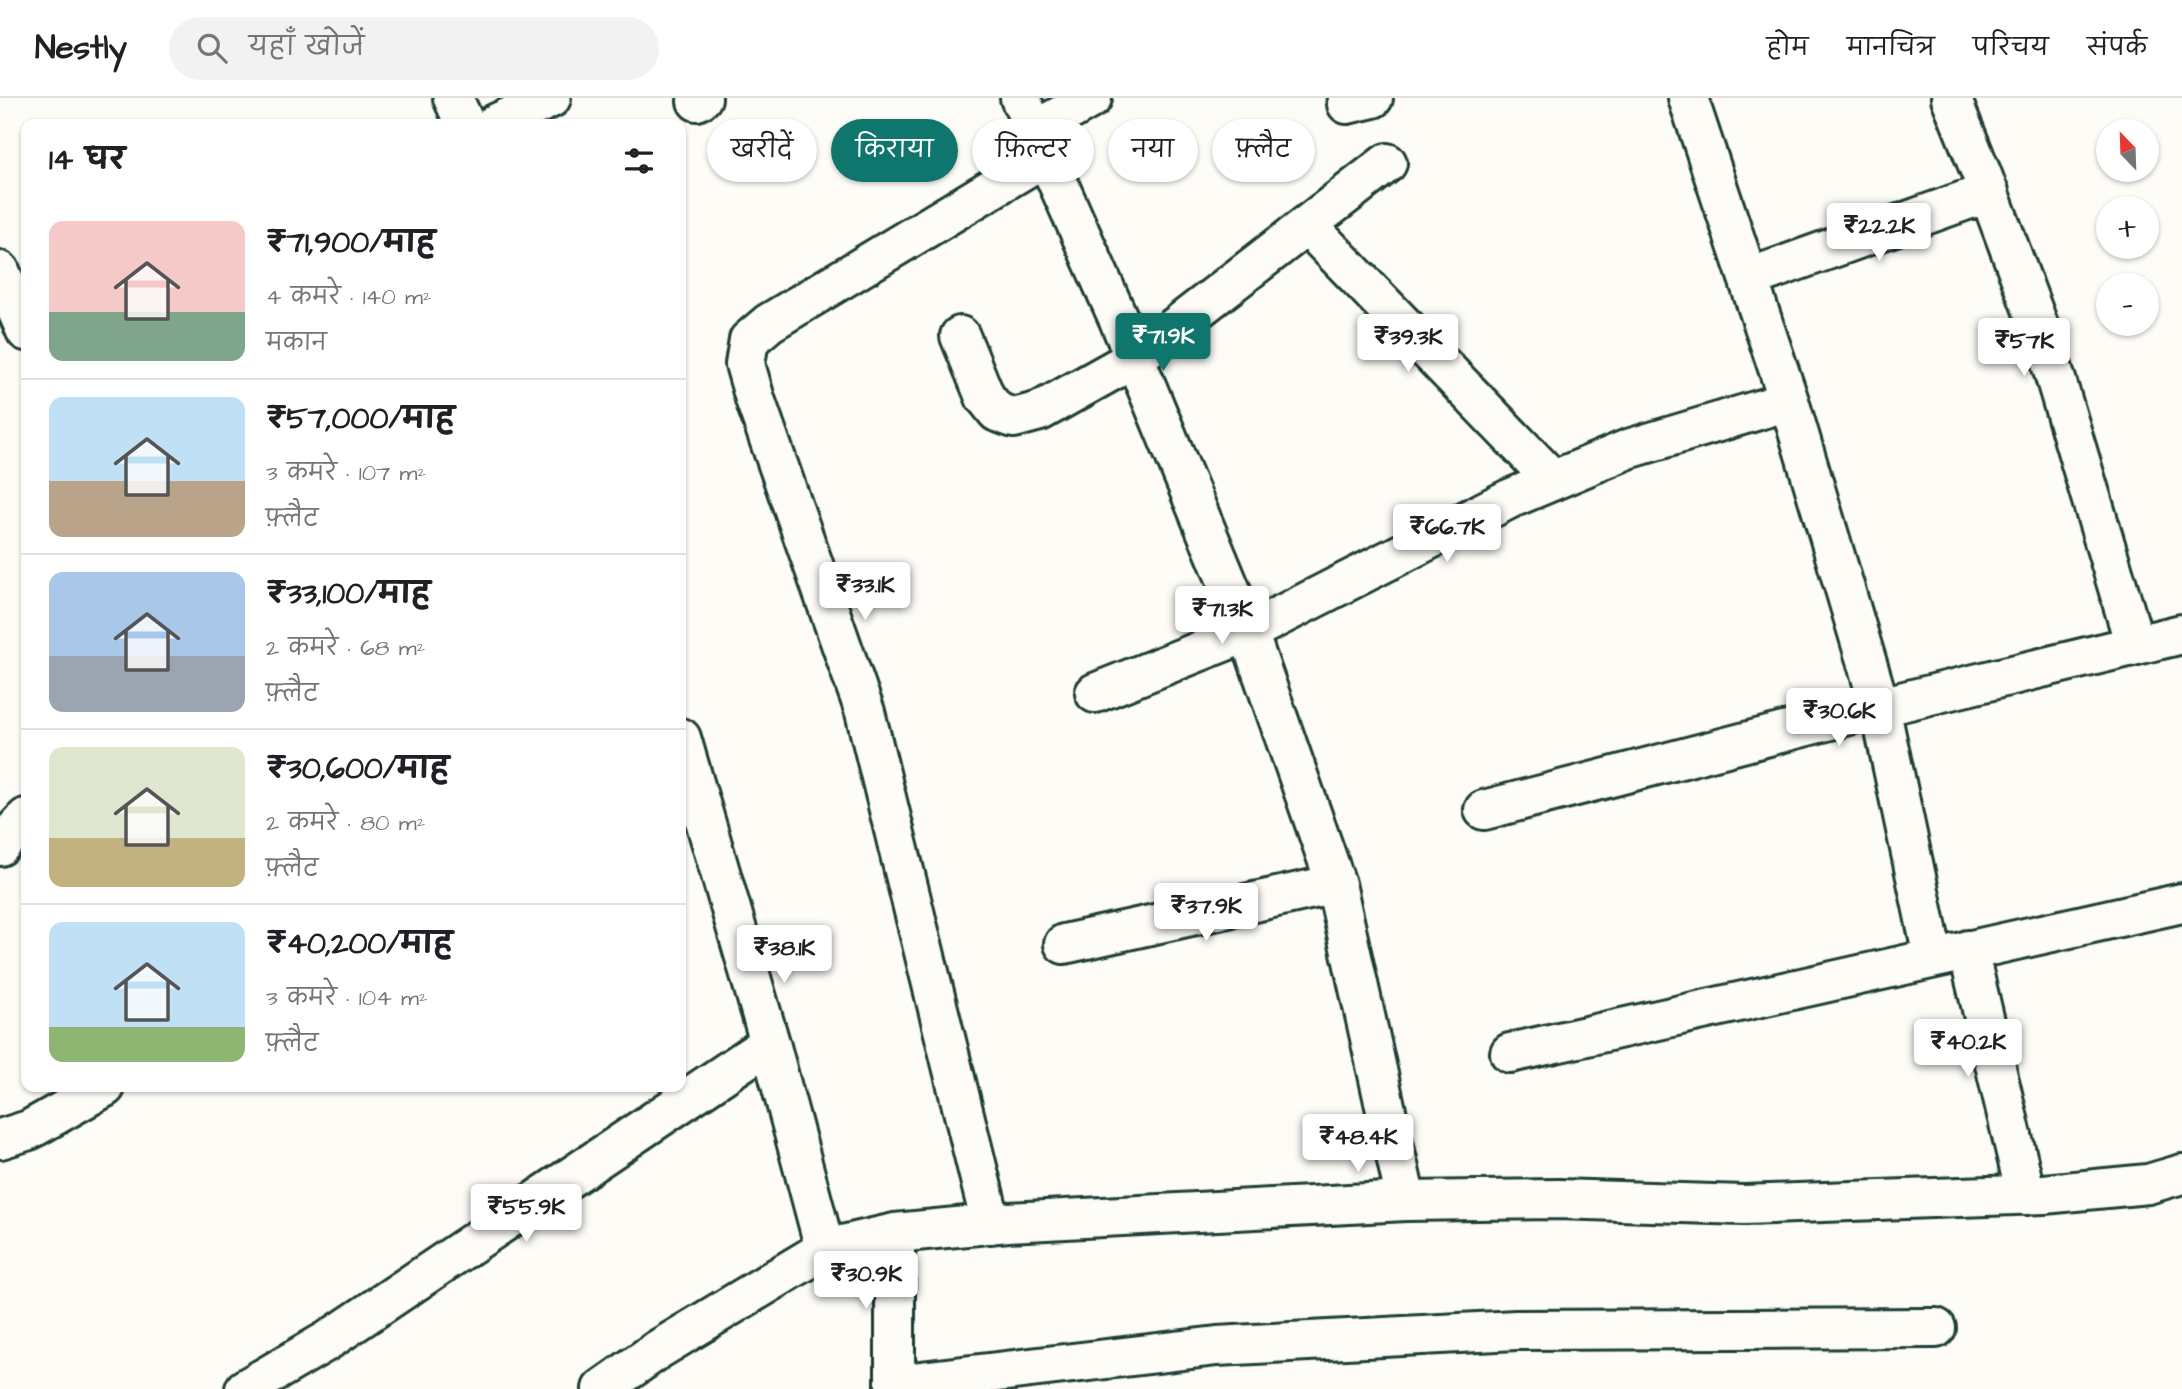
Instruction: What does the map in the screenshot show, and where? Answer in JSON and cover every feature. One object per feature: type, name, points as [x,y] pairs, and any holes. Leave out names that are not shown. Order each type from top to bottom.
[{"type":"street","points":[[453,98],[463,119]]},
{"type":"street","points":[[506,119],[551,98]]},
{"type":"street","points":[[1051,119],[1092,98]]},
{"type":"street","points":[[1688,98],[1789,401],[1951,953],[2026,1195]]},
{"type":"street","points":[[1951,98],[2045,343],[2135,645]]},
{"type":"street","points":[[960,336],[985,397],[998,412],[1014,418],[1040,411],[1135,358],[1387,163]]},
{"type":"street","points":[[972,173],[769,323],[749,340],[745,364],[755,400],[865,712],[991,1224]]},
{"type":"street","points":[[1057,182],[1135,358],[1248,632],[1336,884],[1406,1202]]},
{"type":"street","points":[[1749,278],[1989,192]]},
{"type":"street","points":[[1307,225],[1553,480]]},
{"type":"street","points":[[0,271],[21,319]]},
{"type":"street","points":[[1095,693],[1248,632],[1509,499],[1553,480],[1628,449],[1789,401]]},
{"type":"street","points":[[1484,810],[1880,707],[2182,634]]},
{"type":"street","points":[[686,755],[770,1043],[825,1249]]},
{"type":"street","points":[[0,846],[21,823]]},
{"type":"street","points":[[1064,944],[1336,884]]},
{"type":"street","points":[[1510,1053],[2182,903]]},
{"type":"street","points":[[246,1389],[327,1341],[770,1043]]},
{"type":"street","points":[[0,1139],[29,1130],[97,1092]]},
{"type":"street","points":[[603,1389],[659,1349],[825,1249],[895,1233],[991,1224],[1406,1202],[1558,1199],[1744,1205],[2026,1195],[2148,1184],[2182,1174]]},
{"type":"street","points":[[895,1233],[895,1386],[1217,1346],[1516,1330],[1936,1328]]}]
